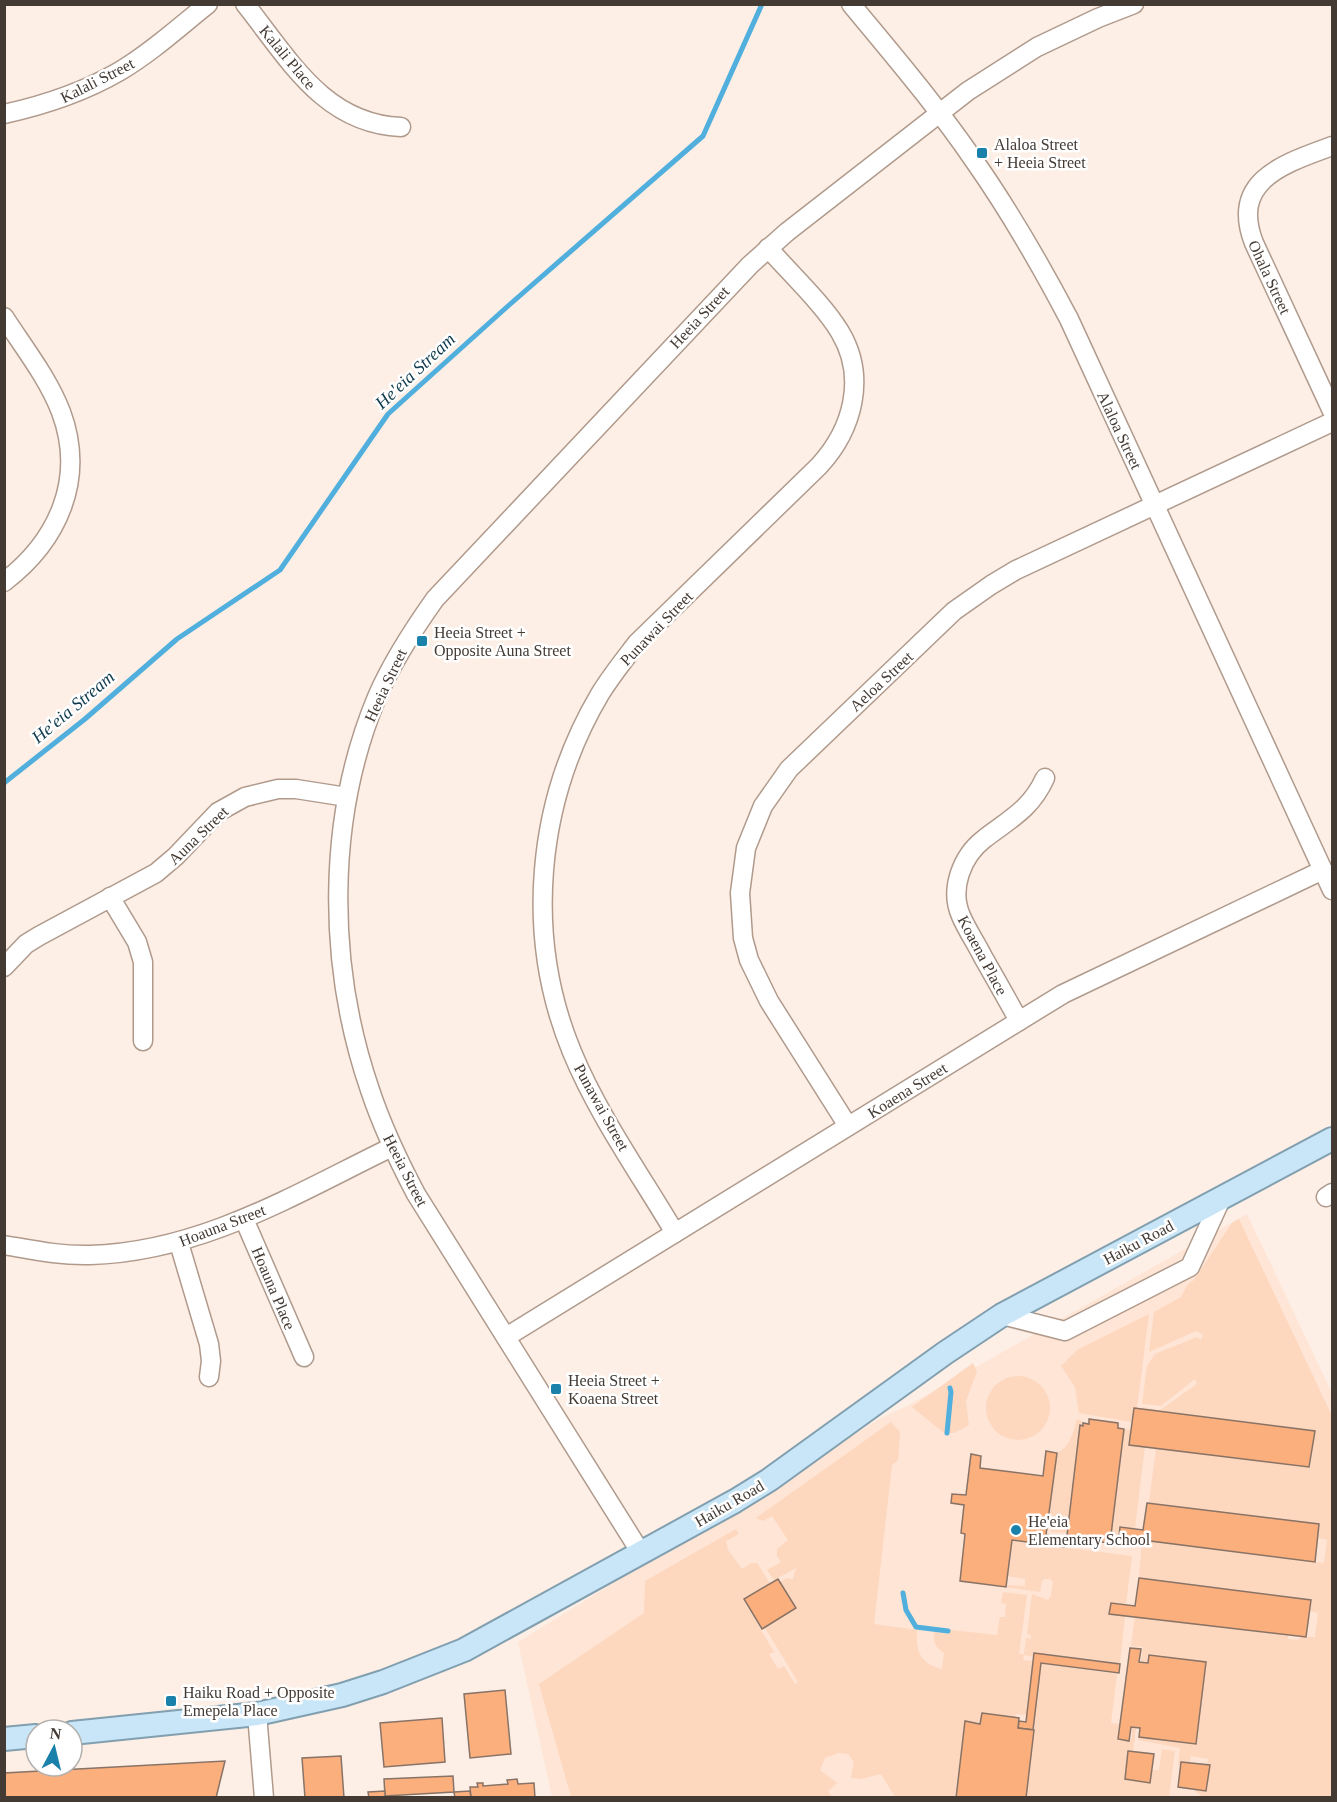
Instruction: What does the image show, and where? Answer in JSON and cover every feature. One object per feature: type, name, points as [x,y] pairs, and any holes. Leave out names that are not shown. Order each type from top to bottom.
[{"type":"main road","name":"Haiku Road","points":[[84,1732],[256,1714],[342,1695],[424,1667],[464,1650],[735,1502],[1002,1315],[1332,1139]]},
{"type":"main road","points":[[4,1739],[24,1737]]},
{"type":"street","name":"Kalali Street","points":[[4,114],[72,95],[120,71],[146,54],[208,4]]},
{"type":"street","name":"Kalali Place","points":[[245,4],[297,71],[323,97],[362,121],[401,127]]},
{"type":"street","name":"Alaloa Street","points":[[851,4],[939,113],[1003,202],[1048,279],[1332,890]]},
{"type":"street","name":"Heeia Street","points":[[641,1553],[416,1194],[392,1147],[369,1089],[358,1052],[344,977],[340,938],[339,874],[347,797],[357,752],[378,695],[403,645],[435,599],[726,289],[768,248],[985,79],[1037,47],[1134,4]]},
{"type":"street","name":"Ohala Street","points":[[1332,146],[1284,164],[1266,176],[1254,194],[1248,213],[1248,223],[1254,243],[1332,411]]},
{"type":"street","name":"Punawai Street","points":[[675,1233],[585,1080],[561,1022],[544,941],[543,869],[553,807],[572,749],[596,702],[618,667],[637,643],[831,454],[848,423],[854,375],[847,346],[832,320],[768,248]]},
{"type":"street","points":[[4,317],[55,397],[66,428],[70,461],[66,496],[52,531],[30,561],[4,582]]},
{"type":"street","name":"Aeloa Street","points":[[848,1126],[758,981],[746,949],[740,916],[741,870],[753,826],[782,778],[805,753],[954,611],[972,597],[1016,570],[1332,422]]},
{"type":"street","name":"Koaena Place","points":[[1019,1021],[960,915],[958,883],[964,862],[977,845],[1024,811],[1045,778]]},
{"type":"street","name":"Auna Street","points":[[4,967],[26,944],[167,865],[218,812],[245,796],[278,789],[296,789],[347,797]]},
{"type":"street","name":"Koaena Street","points":[[506,1337],[1063,994],[1109,970],[1323,870]]},
{"type":"street","points":[[110,897],[137,942],[143,962],[143,1041]]},
{"type":"street","name":"Hoauna Street","points":[[4,1245],[57,1254],[90,1255],[132,1252],[178,1243],[215,1232],[244,1219],[392,1147]]},
{"type":"street","points":[[1002,1315],[1065,1331],[1190,1267],[1222,1197]]},
{"type":"street","name":"Hoauna Place","points":[[244,1219],[304,1358]]},
{"type":"street","points":[[178,1243],[209,1344],[211,1361],[209,1377]]},
{"type":"street","points":[[256,1714],[264,1797]]},
{"type":"shaded area","name":"He'eia Elementary School","points":[[1247,1214],[1332,1393],[1332,1797],[552,1797],[518,1642],[881,1418],[907,1406]]},
{"type":"shaded area","points":[[1239,1219],[1332,1416],[1332,1797],[1203,1797],[1193,1789],[1207,1790],[1210,1766],[1207,1765],[1208,1759],[1191,1756],[1190,1763],[1181,1762],[1178,1765],[1180,1748],[1138,1740],[1139,1737],[1196,1743],[1205,1663],[1149,1655],[1148,1662],[1141,1661],[1143,1647],[1131,1646],[1135,1617],[1288,1635],[1288,1639],[1315,1637],[1318,1613],[1310,1611],[1311,1600],[1139,1578],[1142,1540],[1324,1563],[1327,1540],[1318,1538],[1319,1524],[1149,1503],[1156,1448],[1310,1467],[1314,1435],[1141,1409],[1142,1407],[1160,1410],[1197,1384],[1195,1379],[1161,1406],[1142,1404],[1147,1366],[1155,1354],[1197,1337],[1201,1340],[1203,1335],[1196,1331],[1149,1352],[1154,1312],[1181,1297],[1232,1223]]},
{"type":"shaded area","points":[[1149,1314],[1137,1408],[1134,1408],[1132,1422],[1079,1413],[1075,1387],[1061,1366],[1077,1350]]},
{"type":"shaded area","points":[[973,1363],[977,1371],[966,1401],[969,1425],[954,1433],[944,1433],[912,1407]]},
{"type":"shaded area","points":[[1018,1376],[1030,1378],[1041,1385],[1048,1396],[1050,1408],[1048,1420],[1041,1431],[1030,1438],[1018,1440],[1006,1438],[995,1431],[988,1420],[986,1408],[988,1396],[995,1385],[1006,1378]]},
{"type":"shaded area","points":[[1077,1419],[1082,1421],[1066,1533],[1051,1532],[1051,1522],[1047,1521],[1057,1453],[1068,1443]]},
{"type":"shaded area","points":[[891,1422],[900,1432],[898,1460],[892,1465],[874,1624],[917,1630],[917,1645],[921,1656],[935,1667],[942,1669],[944,1653],[936,1644],[934,1632],[948,1634],[950,1630],[997,1635],[1000,1617],[1005,1617],[1006,1604],[1001,1603],[1003,1592],[1027,1595],[1019,1654],[1024,1654],[1026,1638],[1031,1639],[1031,1635],[1027,1634],[1032,1594],[1048,1600],[1051,1596],[1053,1582],[1050,1579],[1044,1579],[1040,1592],[1006,1587],[1006,1585],[1025,1586],[1025,1579],[1008,1576],[1012,1541],[1132,1556],[1126,1604],[1111,1603],[1109,1613],[1125,1616],[1120,1663],[1035,1653],[1034,1657],[1024,1655],[1023,1660],[1033,1661],[1027,1715],[1016,1714],[1015,1717],[982,1713],[980,1723],[965,1721],[955,1797],[895,1797],[881,1774],[861,1779],[851,1778],[854,1762],[848,1754],[838,1753],[825,1758],[820,1770],[837,1783],[828,1791],[832,1797],[571,1797],[539,1684],[644,1613],[645,1581],[736,1529],[739,1534],[726,1541],[728,1550],[742,1569],[751,1563],[757,1563],[770,1583],[743,1599],[774,1652],[769,1654],[778,1669],[784,1666],[795,1684],[798,1682],[765,1628],[796,1608],[780,1582],[787,1578],[793,1579],[796,1568],[774,1580],[767,1570],[781,1562],[777,1556],[777,1549],[788,1540],[772,1516],[763,1521],[756,1518]]},
{"type":"shaded area","points":[[1123,1429],[1131,1430],[1145,1446],[1133,1545],[1110,1543]]},
{"type":"shaded area","points":[[1040,1663],[1117,1674],[1111,1723],[1120,1724],[1118,1740],[1129,1741],[1132,1737],[1132,1727],[1136,1728],[1133,1751],[1128,1751],[1125,1780],[1150,1783],[1151,1770],[1159,1770],[1162,1749],[1175,1751],[1169,1797],[1026,1798]]},
{"type":"building","points":[[1134,1408],[1315,1431],[1309,1467],[1129,1445]]},
{"type":"building","points":[[1089,1419],[1118,1423],[1118,1428],[1124,1429],[1110,1543],[1067,1535],[1080,1425],[1089,1424]]},
{"type":"building","points":[[1046,1451],[1057,1453],[1046,1535],[1064,1538],[1064,1547],[1012,1540],[1006,1587],[960,1581],[965,1534],[961,1533],[964,1505],[951,1503],[952,1494],[966,1495],[971,1454],[981,1456],[980,1468],[1043,1476]]},
{"type":"building","points":[[1147,1503],[1319,1524],[1315,1562],[1119,1537],[1120,1527],[1143,1530]]},
{"type":"building","points":[[1139,1578],[1311,1600],[1306,1637],[1109,1614],[1111,1603],[1135,1606]]},
{"type":"building","points":[[778,1579],[796,1608],[762,1629],[744,1599]]},
{"type":"building","points":[[1130,1648],[1141,1649],[1139,1662],[1148,1663],[1149,1655],[1206,1662],[1196,1744],[1139,1737],[1140,1728],[1131,1727],[1129,1741],[1118,1739]]},
{"type":"building","points":[[1034,1653],[1120,1664],[1119,1673],[1041,1663],[1033,1730],[1018,1728],[1019,1721],[1026,1722]]},
{"type":"building","points":[[505,1690],[511,1754],[470,1758],[464,1694]]},
{"type":"building","points":[[982,1713],[1019,1718],[1018,1728],[1034,1730],[1026,1798],[956,1798],[965,1721],[980,1724]]},
{"type":"building","points":[[442,1718],[445,1762],[384,1767],[380,1723]]},
{"type":"building","points":[[1128,1751],[1154,1754],[1150,1783],[1125,1779]]},
{"type":"building","points":[[341,1756],[344,1798],[305,1798],[302,1758]]},
{"type":"building","points":[[225,1761],[216,1798],[4,1798],[4,1773],[24,1772],[24,1778],[84,1778],[84,1769]]},
{"type":"building","points":[[1181,1762],[1210,1765],[1206,1791],[1178,1787]]},
{"type":"building","points":[[453,1776],[454,1792],[385,1796],[384,1779]]},
{"type":"building","points":[[517,1779],[518,1784],[534,1783],[535,1798],[471,1798],[470,1787],[478,1787],[477,1783],[483,1783],[483,1786],[508,1784],[507,1780]]},
{"type":"building","points":[[385,1791],[385,1798],[369,1798],[368,1792]]},
{"type":"building","points":[[470,1791],[471,1798],[455,1798],[454,1792]]},
{"type":"waterway","name":"He'eia Stream","points":[[4,783],[85,719],[177,639],[280,570],[388,414],[703,136],[762,4]]},
{"type":"waterway","points":[[947,1433],[950,1388]]},
{"type":"waterway","points":[[903,1593],[906,1610],[916,1627],[948,1631]]},
{"type":"place","name":"Alaloa Street + Heeia Street","points":[[982,153]]},
{"type":"place","name":"Heeia Street + Opposite Auna Street","points":[[422,641]]},
{"type":"place","name":"Heeia Street + Koaena Street","points":[[556,1389]]},
{"type":"place","name":"He'eia Elementary School","points":[[1016,1530]]},
{"type":"place","name":"Haiku Road + Opposite Emepela Place","points":[[171,1701]]}]
